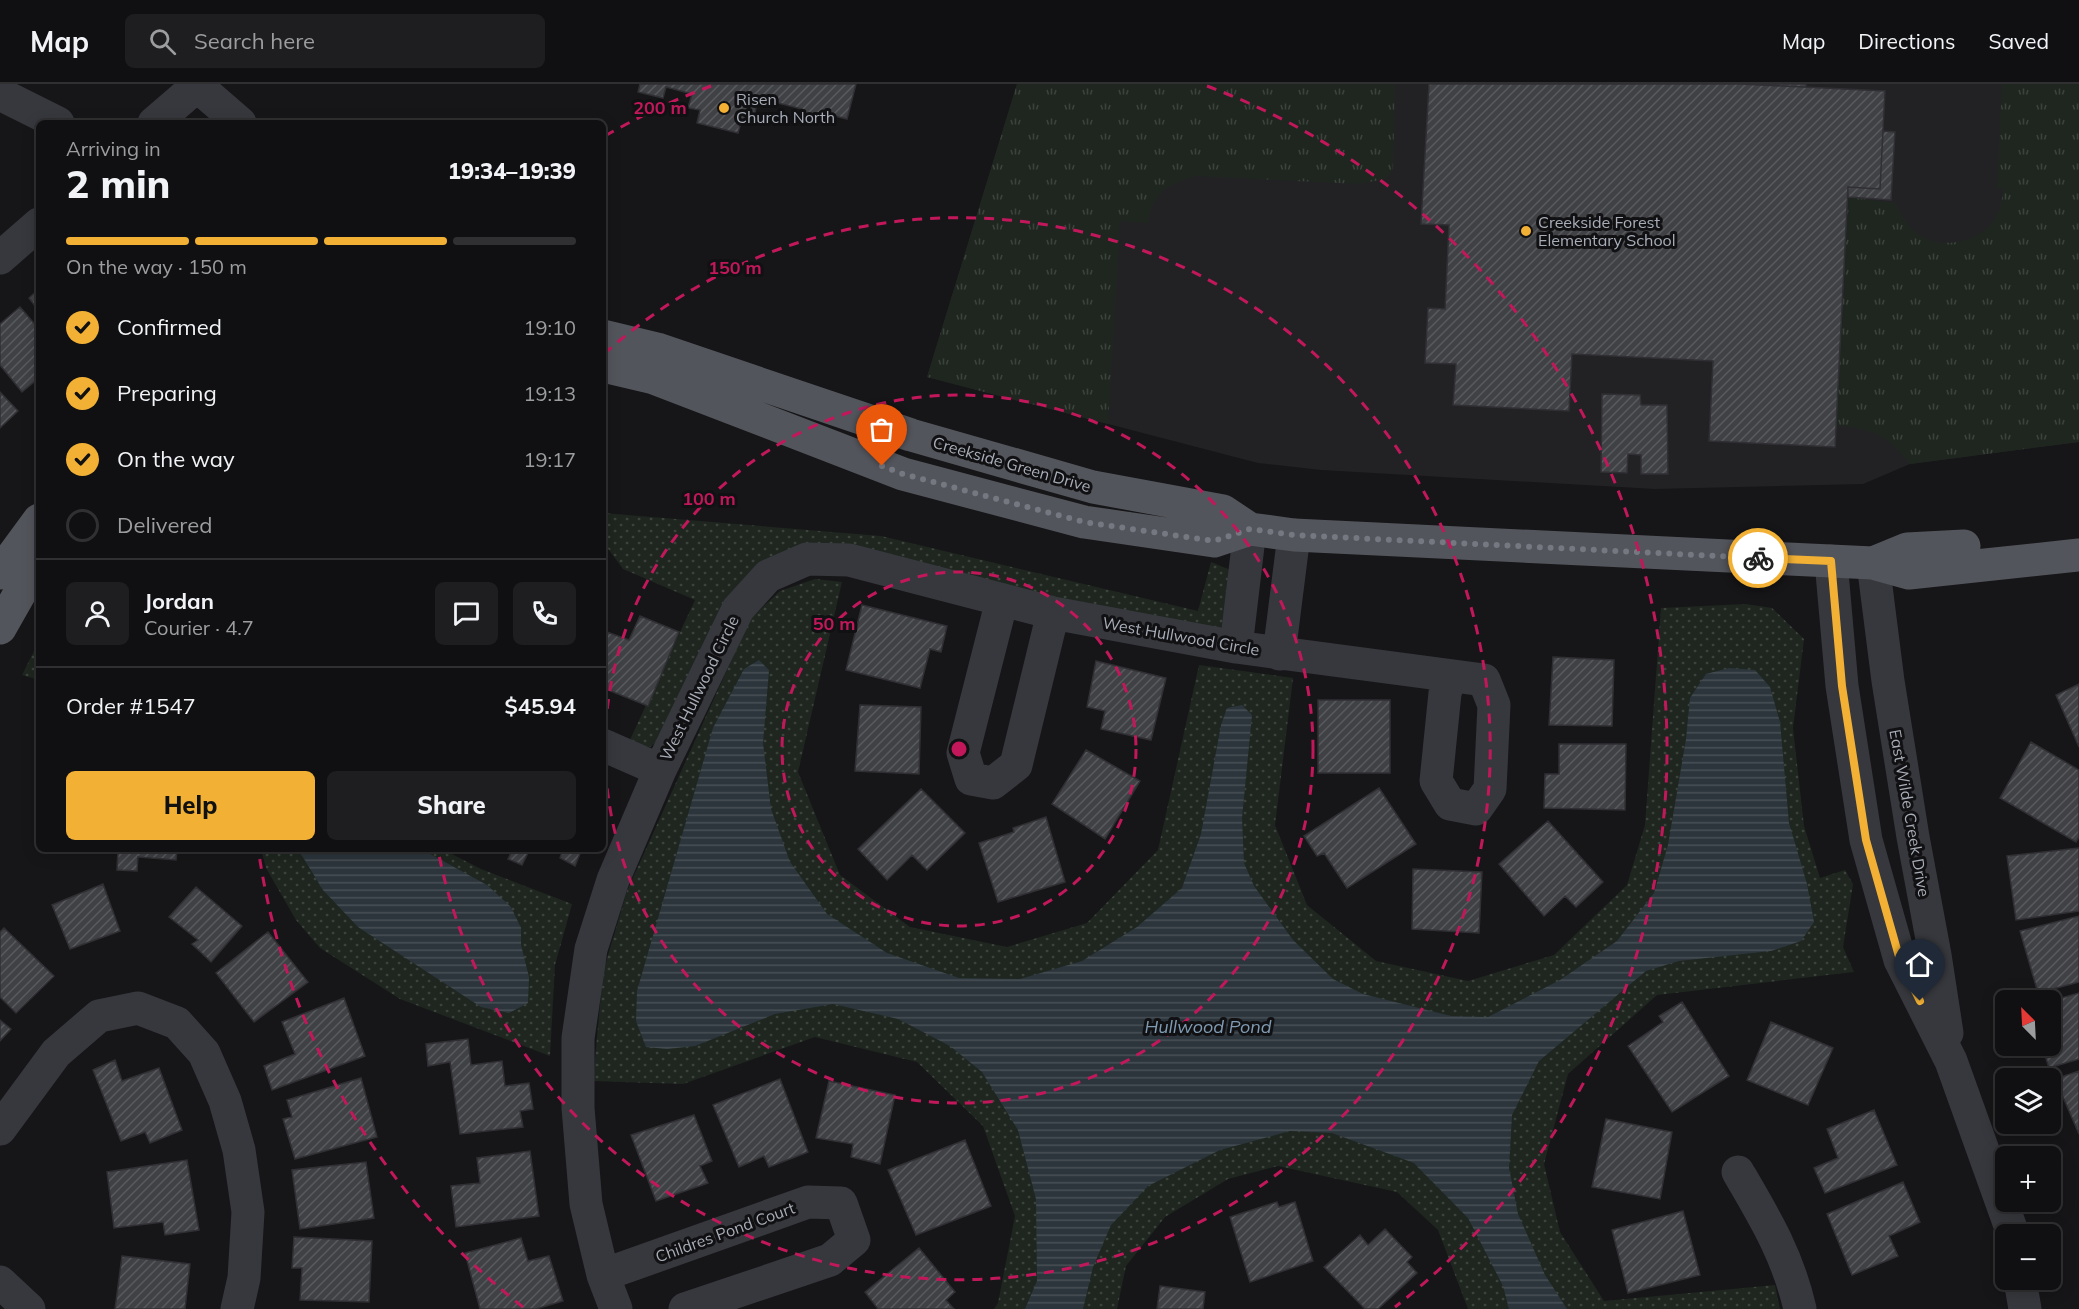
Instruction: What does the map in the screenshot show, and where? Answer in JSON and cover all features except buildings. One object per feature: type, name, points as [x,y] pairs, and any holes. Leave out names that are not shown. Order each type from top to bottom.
[{"type":"main road","name":"Creekside Green Drive","points":[[606,337],[657,349],[911,435],[1093,487],[1223,511],[1250,529],[1294,535],[1873,563],[1909,573],[2079,555]]},
{"type":"main road","name":"Creekside Green Drive","points":[[606,367],[654,378],[903,474],[1084,522],[1214,541],[1250,529]]},
{"type":"main road","points":[[0,573],[36,524]]},
{"type":"main road","name":"Creekside Green Drive","points":[[1873,563],[1907,549],[2079,534]]},
{"type":"main road","points":[[0,628],[36,571]]},
{"type":"street","points":[[157,120],[196,85],[237,120]]},
{"type":"street","points":[[0,94],[52,120]]},
{"type":"street","points":[[0,258],[36,227]]},
{"type":"street","points":[[1236,647],[1250,529]]},
{"type":"street","points":[[1279,654],[1294,535]]},
{"type":"street","name":"West Hullwood Circle","points":[[616,1309],[603,1275],[586,1204],[578,1108],[578,1038],[591,949],[614,880],[660,770],[738,609],[768,576],[807,559],[849,560],[1053,613],[1279,654],[1484,680],[1494,705],[1490,789],[1476,809],[1450,804],[1436,781],[1445,693],[1450,677]]},
{"type":"street","name":"East Wilde Creek Drive","points":[[1831,561],[1842,686],[1866,840],[1900,960],[1951,1061],[2009,1224]]},
{"type":"street","name":"East Wilde Creek Drive","points":[[1873,563],[1888,681],[1951,1061]]},
{"type":"street","points":[[1002,600],[963,753],[971,779],[993,783],[1016,765],[1053,613]]},
{"type":"street","points":[[606,746],[660,770]]},
{"type":"street","points":[[0,1130],[56,1053],[99,1016],[138,1008],[177,1023],[204,1053],[225,1101],[239,1150],[249,1212],[244,1278],[237,1309]]},
{"type":"street","points":[[1738,1172],[1777,1239],[1794,1283],[1800,1309]]},
{"type":"street","name":"Childres Pond Court","points":[[603,1275],[808,1202],[841,1203],[854,1240],[830,1260],[685,1309]]},
{"type":"street","points":[[0,1282],[29,1309]]},
{"type":"street","points":[[2022,1290],[2025,1309]]},
{"type":"shaded area","name":"Creekside Forest Elementary School","points":[[1017,84],[2079,84],[2079,442],[1910,464],[1863,484],[1655,489],[1321,470],[1258,463],[927,377]]},
{"type":"green space","points":[[1017,84],[1395,84],[1393,169],[1386,179],[1358,184],[1195,176],[1177,182],[1163,191],[1153,204],[1148,223],[1120,221],[1108,424],[927,377]]},
{"type":"green space","points":[[2002,84],[2079,84],[2079,442],[1910,464],[1886,439],[1861,429],[1836,425],[1848,197],[1895,203],[1904,220],[1913,230],[1927,239],[1938,242],[1961,241],[1982,232],[1997,215],[2002,198],[2003,188],[1997,188]]},
{"type":"green space","points":[[606,513],[881,536],[1198,611],[1211,562],[1235,572],[1222,627],[1201,632],[778,555],[664,736],[650,747],[628,744],[695,600],[623,569],[606,546]]},
{"type":"green space","points":[[815,579],[842,582],[798,772],[840,875],[910,927],[1007,947],[1087,923],[1158,850],[1199,665],[1293,678],[1275,825],[1307,905],[1376,961],[1468,981],[1554,955],[1627,885],[1645,825],[1661,608],[1746,604],[1772,608],[1804,639],[1793,728],[1804,826],[1820,878],[1845,870],[1853,884],[1843,947],[1854,972],[1657,995],[1568,1074],[1544,1164],[1560,1232],[1604,1301],[1775,1285],[1780,1309],[1468,1309],[1438,1230],[1397,1192],[1278,1166],[1228,1179],[1165,1217],[1126,1266],[1117,1309],[994,1309],[998,1303],[1015,1216],[983,1126],[917,1062],[815,1037],[683,1084],[593,1081],[603,972],[627,891],[750,619],[780,591]]},
{"type":"green space","points":[[36,647],[36,679],[22,675]]},
{"type":"green space","points":[[262,852],[448,852],[481,869],[572,904],[555,965],[550,1056],[400,999],[320,948],[296,920],[266,868]]},
{"type":"water","name":"Hullwood Pond","points":[[759,660],[769,670],[763,743],[771,809],[790,862],[827,914],[887,953],[959,978],[1020,979],[1082,961],[1137,927],[1182,888],[1201,834],[1221,725],[1227,708],[1242,705],[1252,715],[1242,818],[1244,863],[1254,886],[1293,940],[1333,979],[1363,994],[1451,1016],[1488,1017],[1560,980],[1617,941],[1654,893],[1668,845],[1686,739],[1690,698],[1706,674],[1729,668],[1755,670],[1770,687],[1780,722],[1789,823],[1807,884],[1814,922],[1801,941],[1771,951],[1679,961],[1646,971],[1539,1061],[1512,1115],[1509,1168],[1518,1214],[1545,1275],[1567,1309],[1509,1309],[1503,1286],[1468,1218],[1414,1163],[1332,1133],[1290,1131],[1220,1150],[1148,1186],[1111,1225],[1093,1267],[1083,1309],[1025,1309],[1037,1281],[1036,1199],[1018,1130],[982,1072],[950,1046],[898,1019],[833,1004],[775,1014],[695,1046],[667,1049],[646,1047],[636,1021],[637,991],[713,728],[744,669]]},
{"type":"water","points":[[300,852],[426,852],[487,885],[511,907],[521,928],[521,945],[529,977],[528,1003],[509,1013],[481,1007],[358,927],[323,890]]},
{"type":"way so far","points":[[882,466],[903,474],[1084,522],[1214,541],[1250,529],[1294,535],[1758,558]]},
{"type":"place","name":"Risen Church North","points":[[724,108]]},
{"type":"place","name":"Creekside Forest Elementary School","points":[[1526,231]]},
{"type":"route","points":[[1758,558],[1831,561],[1842,686],[1866,840],[1900,960],[1920,1001]]}]
